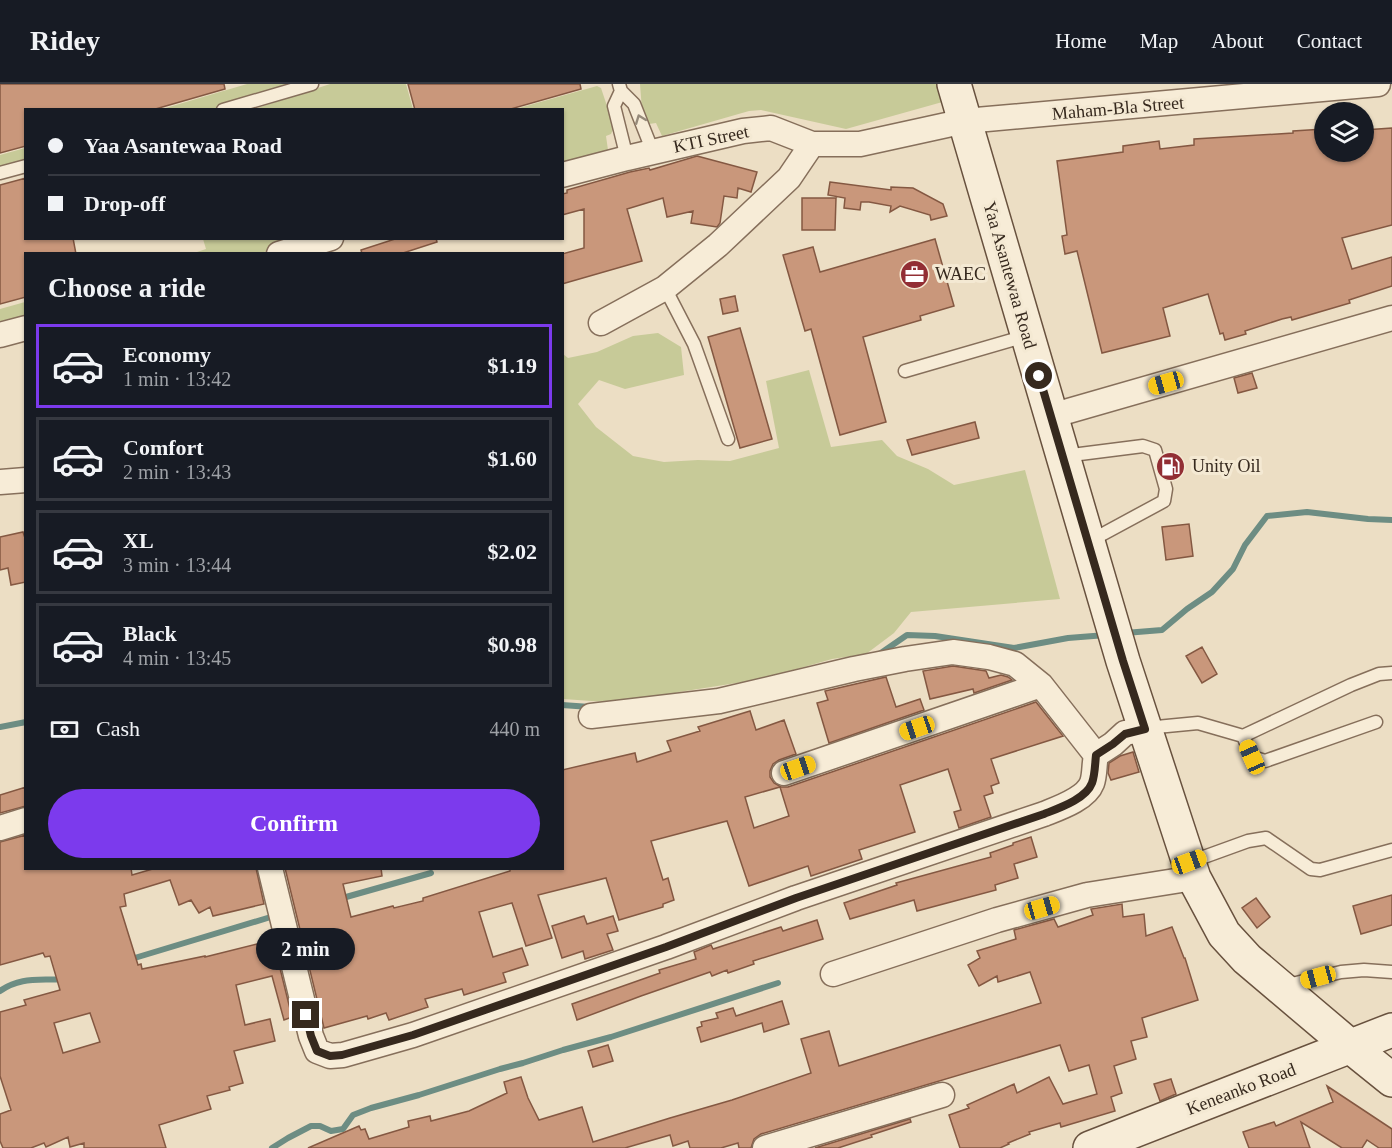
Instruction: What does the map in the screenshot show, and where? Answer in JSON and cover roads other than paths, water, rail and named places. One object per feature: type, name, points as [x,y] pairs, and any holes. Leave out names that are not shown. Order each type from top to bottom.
[{"type":"street","name":"Yaa Asantewaa Road","points":[[954,84],[1123,661],[1192,870],[1224,934],[1247,959],[1392,1080]]},
{"type":"street","name":"Maham-Bla Street","points":[[964,121],[1378,84]]},
{"type":"street","name":"KTI Street","points":[[564,174],[743,130],[771,128],[812,144],[860,144],[964,121]]},
{"type":"street","points":[[601,323],[665,288],[718,245],[789,178],[812,144]]},
{"type":"street","points":[[286,252],[324,240]]},
{"type":"street","points":[[1051,416],[1392,318]]},
{"type":"street","points":[[0,335],[24,329]]},
{"type":"street","points":[[0,482],[24,480]]},
{"type":"street","points":[[270,870],[311,1036],[317,1051],[330,1056],[342,1055],[413,1035],[539,992],[796,898],[1061,808],[1081,796],[1091,785],[1096,755],[1041,685],[1015,664],[989,657],[953,652],[905,658],[719,701],[591,716]]},
{"type":"street","points":[[784,773],[1041,685]]},
{"type":"street","points":[[1096,755],[1125,734],[1145,729]]},
{"type":"street","points":[[0,828],[24,821]]},
{"type":"street","points":[[833,974],[997,920],[1087,895],[1192,870]]},
{"type":"street","name":"Keneanko Road","points":[[1109,1144],[1392,1030]]},
{"type":"street","points":[[765,1148],[942,1095]]},
{"type":"lane","points":[[230,108],[312,84]]},
{"type":"lane","points":[[620,87],[634,104],[653,152]]},
{"type":"lane","points":[[620,87],[614,106],[627,158]]},
{"type":"lane","points":[[0,173],[24,167]]},
{"type":"lane","points":[[665,288],[694,344],[728,440]]},
{"type":"lane","points":[[905,370],[1028,336]]},
{"type":"lane","points":[[1063,456],[1143,446],[1155,450],[1166,489],[1164,501],[1088,542]]},
{"type":"lane","points":[[1145,729],[1198,723],[1243,736],[1351,685],[1379,674],[1392,673]]},
{"type":"lane","points":[[1243,736],[1252,757],[1265,761],[1376,722]]},
{"type":"lane","points":[[1192,870],[1248,841],[1266,838],[1311,870],[1320,870],[1392,850]]},
{"type":"lane","points":[[1280,987],[1341,972],[1364,970],[1392,972]]},
{"type":"waterway","points":[[1125,633],[1162,630],[1212,592],[1233,569],[1245,545],[1267,516],[1307,512],[1392,520]]},
{"type":"waterway","points":[[878,655],[907,635],[935,636],[1014,648],[1068,638],[1106,635]]},
{"type":"waterway","points":[[564,705],[590,707]]},
{"type":"waterway","points":[[0,727],[24,722]]},
{"type":"waterway","points":[[339,899],[431,873]]},
{"type":"waterway","points":[[128,960],[274,916]]},
{"type":"waterway","points":[[0,991],[23,981],[63,979]]},
{"type":"waterway","points":[[272,1148],[311,1126],[320,1126],[331,1131],[343,1129],[353,1115],[371,1108],[611,1037],[778,983]]},
{"type":"place","name":"WAEC","points":[[914,274]]},
{"type":"place","name":"Unity Oil","points":[[1171,466]]}]
